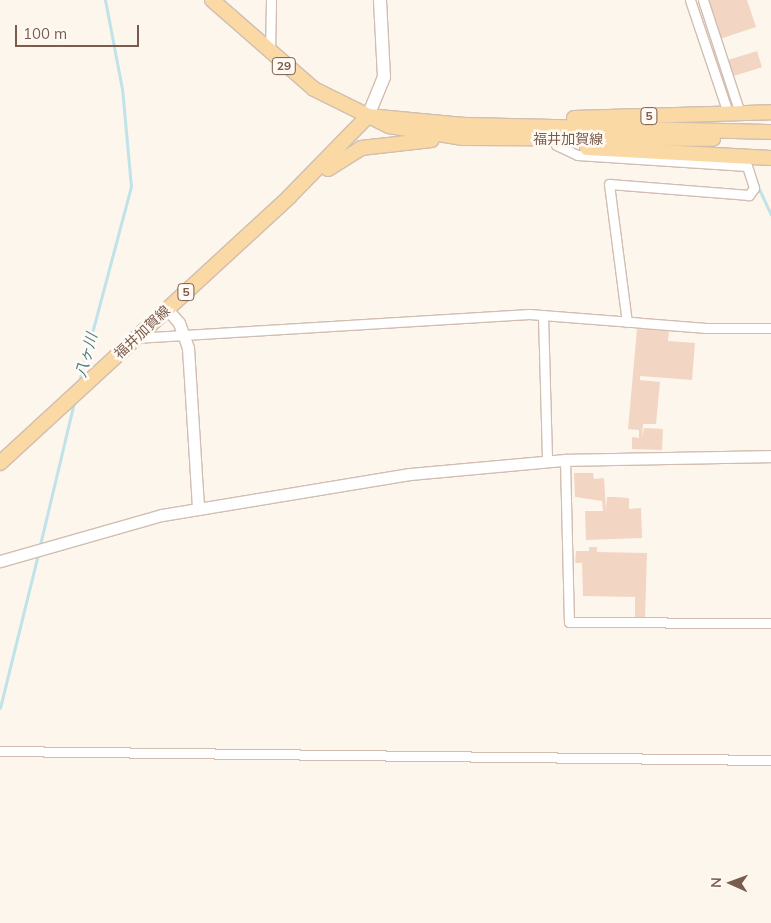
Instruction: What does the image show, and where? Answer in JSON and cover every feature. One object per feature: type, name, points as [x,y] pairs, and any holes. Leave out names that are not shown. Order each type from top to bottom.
[{"type":"main road","name":"29","points":[[212,0],[270,53],[314,89],[368,116]]},
{"type":"main road","points":[[368,116],[384,77],[380,0]]},
{"type":"main road","name":"5","points":[[529,126],[571,118],[771,112]]},
{"type":"main road","name":"福井加賀線","points":[[368,116],[389,126],[463,138],[771,140]]},
{"type":"main road","name":"福井加賀線","points":[[0,462],[289,197],[368,116],[529,126],[771,132]]},
{"type":"main road","points":[[289,197],[361,148],[463,138]]},
{"type":"main road","name":"5","points":[[534,139],[556,145],[771,158]]},
{"type":"street","points":[[270,0],[270,53]]},
{"type":"street","points":[[690,0],[734,113]]},
{"type":"street","points":[[703,0],[734,113]]},
{"type":"street","points":[[556,145],[577,154],[747,166],[754,188],[749,195],[609,184],[627,322]]},
{"type":"street","points":[[167,309],[184,336],[198,509]]},
{"type":"street","points":[[543,316],[547,462]]},
{"type":"street","points":[[135,338],[543,316],[627,322],[771,328]]},
{"type":"street","points":[[0,561],[104,530],[198,509],[410,474],[565,460],[771,456]]},
{"type":"street","points":[[565,460],[569,622],[771,623]]},
{"type":"street","points":[[0,751],[771,760]]},
{"type":"building","points":[[707,0],[747,0],[756,27],[720,39]]},
{"type":"building","points":[[757,51],[762,67],[730,77],[725,61]]},
{"type":"building","points":[[637,329],[669,331],[668,341],[695,343],[692,380],[640,376],[640,380],[660,382],[656,424],[643,424],[642,438],[644,428],[663,429],[662,450],[632,449],[632,437],[639,438],[639,430],[628,429]]},
{"type":"building","points":[[574,473],[593,473],[594,479],[604,478],[606,509],[607,497],[629,498],[629,509],[641,508],[642,538],[586,540],[585,511],[603,511],[602,501],[575,497]]},
{"type":"building","points":[[589,547],[597,547],[597,552],[647,553],[645,618],[635,618],[635,597],[583,596],[582,563],[575,563],[576,551],[589,551]]},
{"type":"waterway","name":"八ヶ川","points":[[79,382],[131,187],[122,89],[105,0]]},
{"type":"waterway","points":[[758,186],[771,214]]},
{"type":"waterway","name":"八ヶ川","points":[[40,545],[74,402]]},
{"type":"waterway","name":"八ヶ川","points":[[0,708],[38,555]]}]
